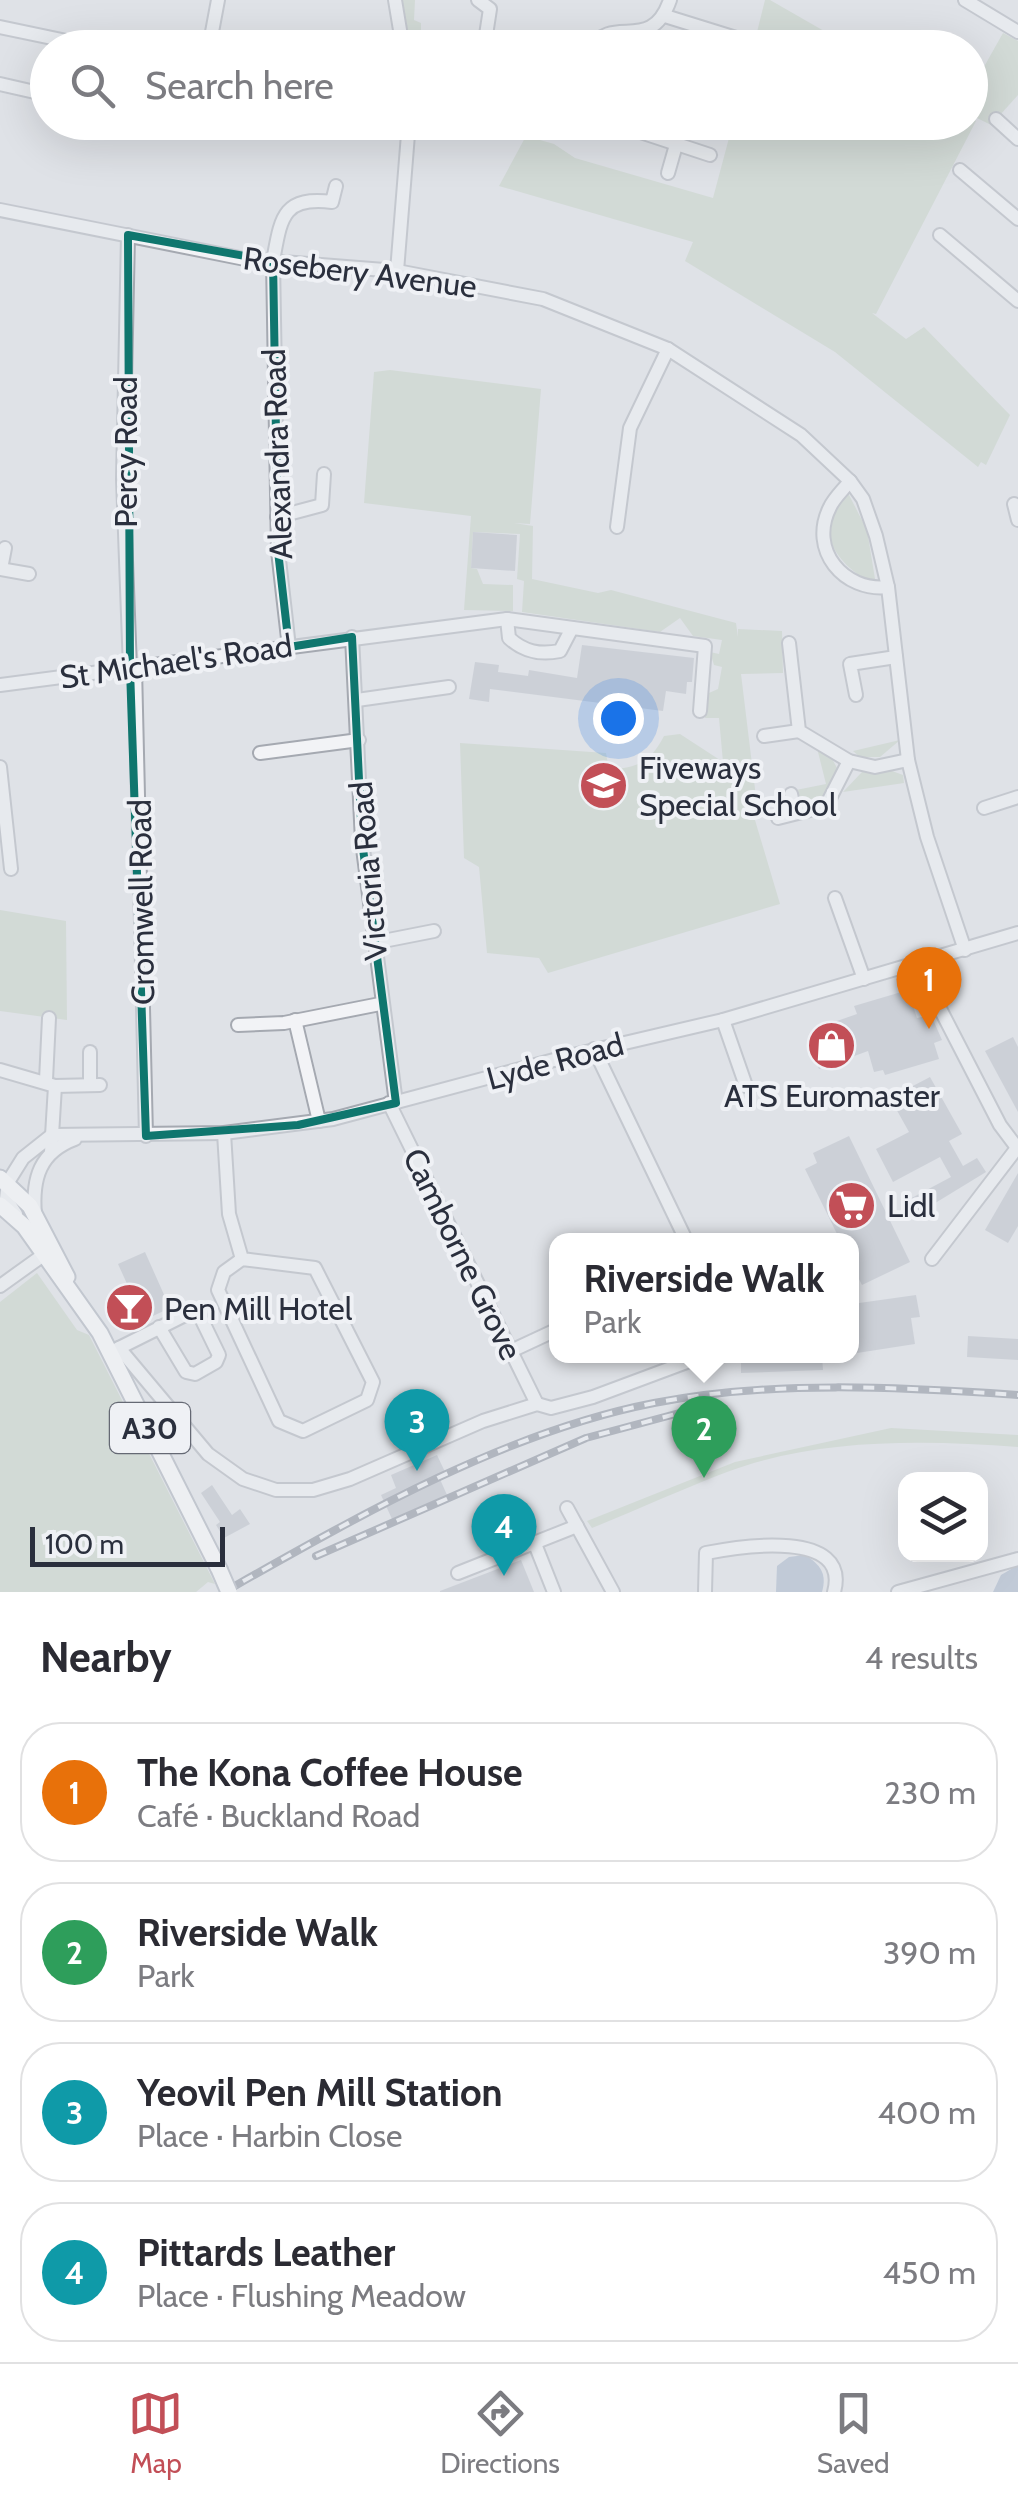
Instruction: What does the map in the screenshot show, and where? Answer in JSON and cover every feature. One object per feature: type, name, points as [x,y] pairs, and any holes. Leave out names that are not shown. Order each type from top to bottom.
[{"type":"main road","name":"A30","points":[[6,1191],[30,1221],[74,1295]]},
{"type":"main road","name":"A30","points":[[6,1191],[30,1221],[42,1256],[115,1350],[229,1592]]},
{"type":"street","points":[[212,30],[218,0]]},
{"type":"street","points":[[395,0],[400,30]]},
{"type":"street","points":[[478,0],[490,9],[487,30]]},
{"type":"street","points":[[648,30],[665,16],[670,0]]},
{"type":"street","points":[[966,0],[1018,32]]},
{"type":"street","points":[[665,16],[707,30]]},
{"type":"street","points":[[0,27],[30,33]]},
{"type":"street","points":[[0,84],[30,91]]},
{"type":"street","points":[[996,119],[1018,139]]},
{"type":"street","points":[[398,271],[408,140]]},
{"type":"street","points":[[660,140],[710,155]]},
{"type":"street","points":[[668,173],[676,145]]},
{"type":"street","points":[[960,170],[1018,219]]},
{"type":"street","name":"Alexandra Road","points":[[289,646],[277,517],[273,260],[280,223],[288,208],[307,200],[332,202],[336,186]]},
{"type":"street","name":"Rosebery Avenue","points":[[0,210],[273,260],[398,271],[543,299],[668,349],[801,434],[864,500],[888,587],[908,760],[927,837],[965,950]]},
{"type":"street","name":"Percy Road","points":[[128,235],[123,479],[132,668]]},
{"type":"street","points":[[940,235],[1018,301]]},
{"type":"street","points":[[616,528],[630,428],[668,349]]},
{"type":"street","points":[[277,517],[322,505],[324,474]]},
{"type":"street","points":[[850,481],[830,508],[826,550],[834,568],[850,582],[868,589],[888,587]]},
{"type":"street","points":[[1014,504],[1018,520]]},
{"type":"street","points":[[5,548],[1,569],[29,574]]},
{"type":"street","points":[[507,619],[508,638],[520,648],[547,654],[560,652],[572,628]]},
{"type":"street","name":"St Michael's Road","points":[[0,684],[507,619],[706,646],[700,711]]},
{"type":"street","name":"Victoria Road","points":[[352,637],[362,841],[393,1103]]},
{"type":"street","points":[[789,643],[783,665],[799,731]]},
{"type":"street","points":[[856,695],[848,658],[896,657]]},
{"type":"street","name":"Cromwell Road","points":[[132,668],[146,1136]]},
{"type":"street","points":[[357,700],[449,687]]},
{"type":"street","points":[[764,736],[799,731],[849,761],[875,768],[908,760]]},
{"type":"street","points":[[260,754],[359,740]]},
{"type":"street","points":[[778,818],[826,806],[849,761]]},
{"type":"street","points":[[0,767],[10,869]]},
{"type":"street","points":[[791,794],[795,814]]},
{"type":"street","points":[[984,808],[1018,797]]},
{"type":"street","points":[[835,898],[864,979]]},
{"type":"street","points":[[841,913],[858,907]]},
{"type":"street","points":[[373,943],[434,931]]},
{"type":"street","name":"Lyde Road","points":[[52,1136],[224,1133],[319,1121],[594,1049],[723,1020],[1018,932]]},
{"type":"street","points":[[917,964],[1000,1125],[1017,1149],[932,1258]]},
{"type":"street","points":[[238,1025],[295,1020],[380,1004]]},
{"type":"street","points":[[30,1221],[35,1180],[51,1152],[49,1018]]},
{"type":"street","points":[[295,1020],[319,1121]]},
{"type":"street","points":[[723,1020],[746,1086]]},
{"type":"street","points":[[594,1049],[683,1233]]},
{"type":"street","points":[[0,1070],[51,1083],[95,1085],[90,1052]]},
{"type":"street","name":"Camborne Grove","points":[[393,1103],[536,1404]]},
{"type":"street","points":[[224,1133],[229,1214],[242,1259]]},
{"type":"street","points":[[6,1191],[23,1158],[52,1136]]},
{"type":"street","name":"Lyde Road","points":[[51,1152],[82,1136]]},
{"type":"street","points":[[6,1191],[35,1180]]},
{"type":"street","points":[[0,1286],[42,1256]]},
{"type":"street","points":[[242,1259],[315,1268],[374,1382],[367,1400],[303,1431],[279,1421],[218,1290],[224,1272],[242,1259]]},
{"type":"street","points":[[159,1327],[186,1372],[195,1374],[216,1362],[219,1355],[200,1316],[191,1312],[159,1327],[115,1350],[208,1454],[243,1479],[276,1490],[313,1490],[350,1479],[483,1421],[536,1404],[551,1408],[593,1397],[684,1363]]},
{"type":"street","points":[[511,1352],[549,1333]]},
{"type":"street","points":[[568,1508],[613,1592]]},
{"type":"street","points":[[458,1573],[577,1526]]},
{"type":"street","points":[[535,1544],[554,1592]]},
{"type":"street","points":[[705,1592],[706,1553],[731,1548],[806,1546],[829,1559],[838,1580],[834,1592]]},
{"type":"street","points":[[898,1592],[1018,1559]]},
{"type":"highlighted area","points":[[128,235],[273,261],[278,551],[289,647],[352,637],[362,841],[396,1103],[298,1125],[146,1136],[130,669]]},
{"type":"green space","points":[[401,0],[415,0],[414,20],[421,23],[421,30],[407,30]]},
{"type":"green space","points":[[765,0],[770,0],[822,30],[758,30]]},
{"type":"green space","points":[[1003,33],[1018,41],[1018,95],[991,125],[988,124],[988,60]]},
{"type":"green space","points":[[524,140],[540,140],[575,158],[713,198],[728,140],[966,140],[876,314],[872,313],[906,339],[924,327],[1010,415],[986,465],[981,462],[978,467],[835,352],[685,261],[693,242],[499,186]]},
{"type":"green space","name":"Fiveways Special School","points":[[390,370],[541,389],[530,524],[514,523],[533,526],[532,579],[598,593],[611,590],[736,623],[738,637],[738,629],[782,631],[783,673],[741,674],[756,797],[749,800],[780,904],[548,973],[539,958],[487,953],[479,867],[464,858],[460,743],[606,753],[609,770],[642,762],[664,736],[680,734],[723,762],[719,718],[705,718],[709,693],[718,689],[722,667],[714,665],[710,652],[719,654],[722,640],[693,636],[680,618],[660,632],[522,612],[524,581],[517,579],[520,534],[473,532],[471,568],[477,569],[483,584],[513,585],[513,611],[464,610],[471,516],[364,503],[374,372]]},
{"type":"green space","points":[[848,493],[867,530],[876,585],[840,558],[829,533],[836,506]]},
{"type":"green space","points":[[900,740],[880,757],[860,757],[853,751]]},
{"type":"green space","points":[[817,748],[829,753],[837,768],[825,796],[797,803],[796,790],[826,784]]},
{"type":"green space","points":[[892,771],[903,775],[904,783],[843,792],[862,772]]},
{"type":"green space","points":[[0,910],[66,921],[67,1020],[0,1011]]},
{"type":"green space","points":[[37,1273],[77,1330],[89,1335],[215,1584],[208,1582],[196,1592],[0,1592],[0,1302]]},
{"type":"green space","points":[[891,1428],[1018,1435],[1018,1447],[871,1444],[798,1453],[727,1472],[592,1528],[587,1521],[735,1462]]},
{"type":"water","points":[[805,1555],[821,1570],[822,1592],[776,1592],[777,1566],[789,1557]]},
{"type":"water","points":[[1018,1565],[1018,1592],[993,1592],[1001,1575]]},
{"type":"building","points":[[473,532],[517,535],[515,571],[471,568]]},
{"type":"building","points":[[582,645],[694,658],[692,682],[687,682],[686,694],[666,691],[663,711],[490,689],[489,702],[469,699],[475,662],[499,665],[498,672],[528,676],[529,670],[577,678]]},
{"type":"building","points":[[908,990],[917,1018],[931,1015],[942,1040],[934,1043],[939,1059],[885,1075],[883,1070],[874,1072],[868,1051],[819,1069],[811,1047],[819,1044],[814,1029],[857,1014],[854,1006]]},
{"type":"building","points":[[1013,1037],[1018,1047],[1018,1112],[985,1051]]},
{"type":"building","points":[[930,1077],[962,1134],[949,1141],[963,1166],[977,1158],[986,1172],[914,1216],[906,1201],[951,1177],[940,1157],[893,1182],[876,1149],[909,1132],[890,1098]]},
{"type":"building","name":"Lidl","points":[[849,1136],[910,1262],[862,1285],[859,1233],[837,1233],[805,1169],[817,1163],[813,1153]]},
{"type":"building","points":[[1018,1173],[1018,1226],[1008,1243],[985,1230]]},
{"type":"building","points":[[145,1252],[170,1308],[123,1330],[108,1295],[128,1286],[118,1264]]},
{"type":"building","points":[[916,1295],[920,1317],[911,1318],[915,1344],[859,1353],[859,1303]]},
{"type":"building","points":[[968,1336],[1018,1339],[1018,1360],[967,1357]]},
{"type":"building","points":[[741,1363],[822,1363],[823,1370],[741,1373]]},
{"type":"building","points":[[437,1455],[446,1474],[439,1477],[447,1495],[392,1519],[381,1495],[396,1488],[391,1475]]},
{"type":"building","points":[[212,1485],[232,1515],[240,1509],[250,1524],[224,1538],[216,1525],[220,1522],[201,1493]]},
{"type":"building","points":[[521,1560],[534,1592],[440,1592],[440,1591]]},
{"type":"railway","points":[[224,1592],[432,1481],[542,1434],[598,1416],[699,1396],[790,1388],[1018,1395]]},
{"type":"railway","points":[[316,1556],[586,1438],[683,1412]]},
{"type":"place","name":"Fiveways Special School","points":[[604,785]]},
{"type":"place","name":"The Kona Coffee House","points":[[929,1029]]},
{"type":"place","name":"ATS Euromaster","points":[[832,1045]]},
{"type":"place","name":"Lidl","points":[[852,1205]]},
{"type":"place","name":"Pen Mill Hotel","points":[[129,1308]]},
{"type":"place","name":"Yeovil Pen Mill Station","points":[[417,1471]]},
{"type":"place","name":"Riverside Walk","points":[[704,1478]]},
{"type":"place","name":"Pittards Leather","points":[[504,1576]]}]
